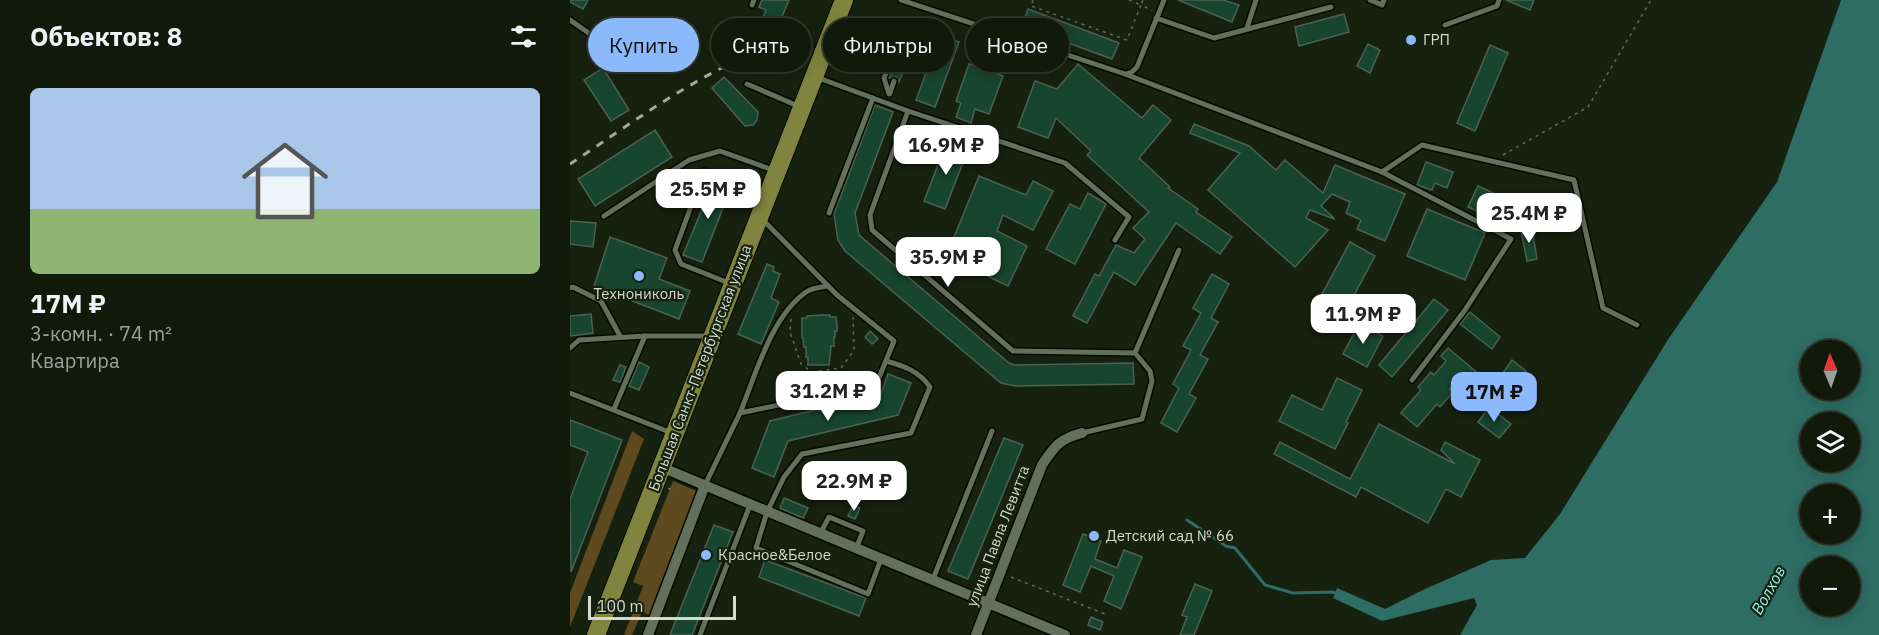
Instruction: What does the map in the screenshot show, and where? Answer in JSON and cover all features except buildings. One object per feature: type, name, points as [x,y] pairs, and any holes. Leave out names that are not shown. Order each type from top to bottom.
[{"type":"main road","name":"Большая Санкт-Петербургская улица","points":[[596,635],[844,0]]},
{"type":"street","name":"улица Павла Левитта","points":[[975,635],[1042,465],[1051,451],[1065,438],[1082,433]]},
{"type":"street","points":[[661,467],[1065,635]]},
{"type":"street","points":[[648,635],[705,485]]},
{"type":"lane","points":[[901,0],[1125,74],[1382,172],[1511,239],[1465,310],[1412,380]]},
{"type":"lane","points":[[1125,74],[1137,67],[1164,0]]},
{"type":"lane","points":[[1248,28],[1256,0]]},
{"type":"lane","points":[[1370,0],[1382,5],[1384,0]]},
{"type":"lane","points":[[1445,25],[1497,6],[1499,0]]},
{"type":"lane","points":[[1157,15],[1214,38],[1331,7]]},
{"type":"lane","points":[[570,20],[588,33]]},
{"type":"lane","points":[[886,72],[884,78],[890,94]]},
{"type":"lane","points":[[815,76],[908,111],[1065,163],[1129,217],[1115,240]]},
{"type":"lane","points":[[886,103],[894,81]]},
{"type":"lane","points":[[747,84],[802,108]]},
{"type":"lane","points":[[829,213],[873,98]]},
{"type":"lane","points":[[908,111],[870,215],[872,230],[1013,351],[1135,353],[1150,371],[1152,381],[1142,419],[1082,433]]},
{"type":"lane","points":[[1382,172],[1422,145],[1574,180],[1603,308],[1637,326]]},
{"type":"lane","points":[[604,216],[689,160],[720,151],[777,172]]},
{"type":"lane","points":[[704,171],[675,250],[681,264],[733,284]]},
{"type":"lane","points":[[740,413],[876,385],[894,341],[828,286],[760,217]]},
{"type":"lane","points":[[1135,353],[1179,250]]},
{"type":"lane","points":[[705,485],[740,413],[769,340],[786,310],[808,291],[828,286]]},
{"type":"lane","points":[[570,288],[573,287],[601,301],[620,336]]},
{"type":"lane","points":[[570,348],[579,340],[620,336],[713,336]]},
{"type":"lane","points":[[614,410],[645,336]]},
{"type":"lane","points":[[881,560],[868,594],[756,548],[767,512],[784,477],[802,454],[911,433],[930,387],[924,378],[912,369],[886,361]]},
{"type":"lane","points":[[570,393],[674,434]]},
{"type":"lane","points":[[932,581],[992,431]]},
{"type":"lane","points":[[700,635],[751,504]]},
{"type":"lane","points":[[820,534],[830,517],[838,520],[863,531],[856,549]]},
{"type":"path","points":[[1033,0],[1031,6],[1127,40],[1143,0]]},
{"type":"path","points":[[1128,0],[1157,15]]},
{"type":"path","points":[[1492,161],[1588,107],[1650,0]]},
{"type":"path","points":[[792,305],[790,332],[801,364],[812,372],[841,368],[854,350],[852,307]]},
{"type":"path","points":[[1006,575],[1105,614]]},
{"type":"shaded area","points":[[632,431],[644,439],[570,627],[570,593]]},
{"type":"shaded area","points":[[673,481],[699,492],[652,616],[642,612],[632,635],[624,635],[643,586],[633,582]]},
{"type":"water","name":"Волхов","points":[[1841,0],[1879,0],[1879,635],[1460,635],[1477,605],[1474,598],[1382,621],[1333,598],[1337,588],[1385,609],[1491,560],[1525,558],[1560,514],[1669,338],[1777,182]]},
{"type":"waterway","points":[[1187,520],[1226,546],[1235,548],[1265,585],[1293,593],[1333,592],[1338,594]]},
{"type":"railway","points":[[570,164],[653,108],[714,72]]},
{"type":"place","name":"ГРП","points":[[1411,40]]},
{"type":"place","name":"Технониколь","points":[[639,276]]},
{"type":"place","name":"Детский сад № 66","points":[[1094,536]]},
{"type":"place","name":"Красное&Белое","points":[[706,555]]}]
